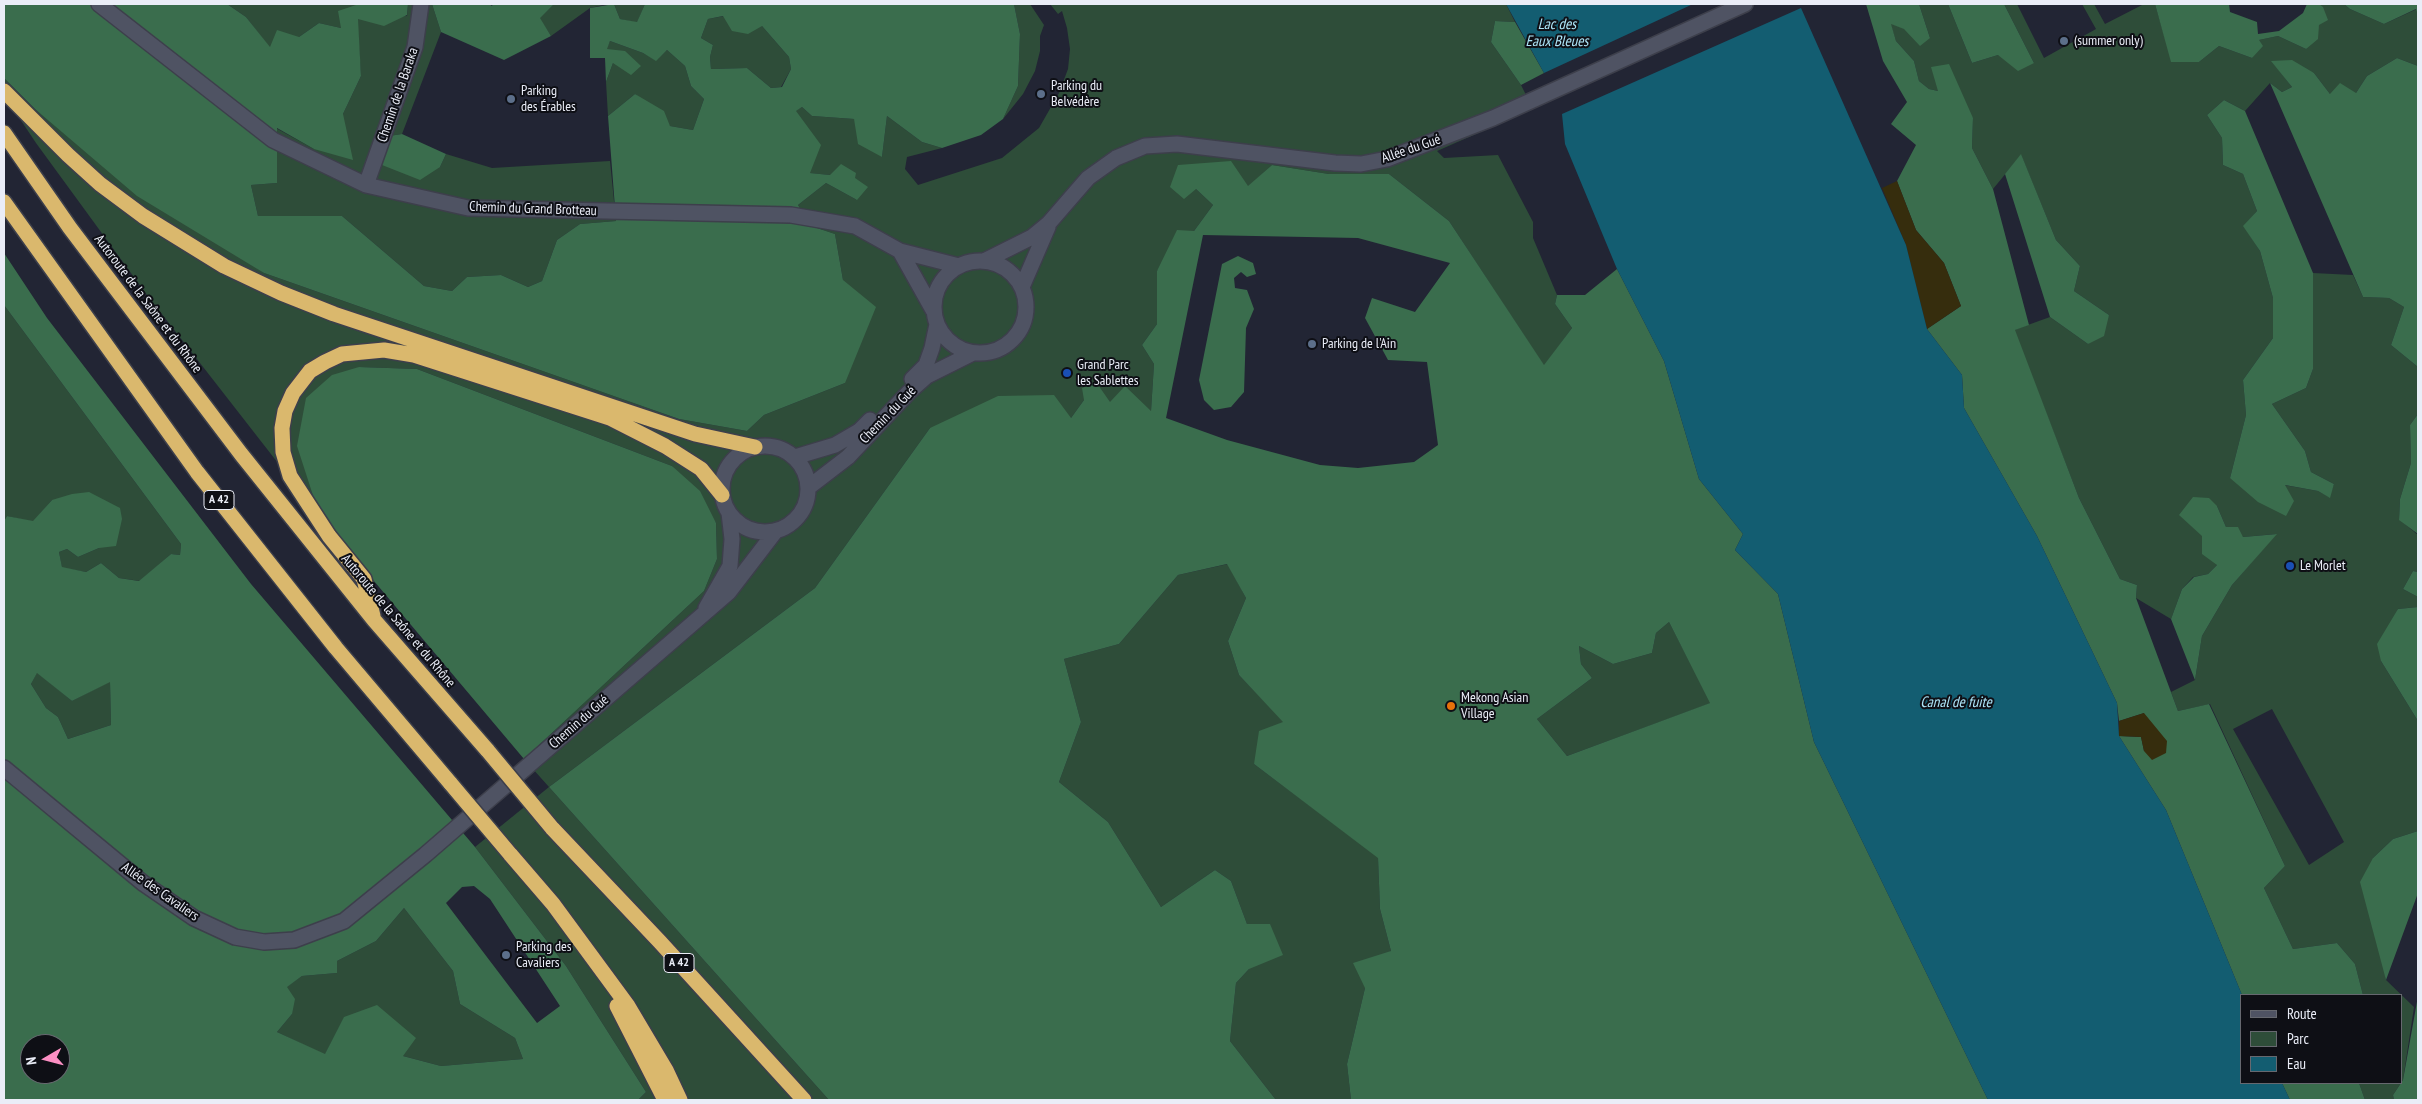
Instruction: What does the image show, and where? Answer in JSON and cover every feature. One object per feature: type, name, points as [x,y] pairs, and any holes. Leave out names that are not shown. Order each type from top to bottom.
[{"type":"highway","points":[[4,91],[75,161],[144,216],[216,261],[265,285],[334,314],[694,434],[755,447]]},
{"type":"highway","name":"Autoroute de la Saône et du Rhône","points":[[4,133],[70,228],[229,438],[374,620],[552,828],[660,942],[804,1100]]},
{"type":"highway","name":"A 42","points":[[4,202],[198,472],[336,648],[553,904],[628,1006],[666,1070],[680,1100]]},
{"type":"highway","points":[[374,620],[364,579],[329,536],[295,483],[283,452],[282,428],[285,410],[293,393],[310,371],[342,354],[384,350],[414,355],[610,418],[665,446],[701,469],[722,495]]},
{"type":"highway","points":[[591,956],[665,1100]]},
{"type":"street","name":"Chemin du Grand Brotteau","points":[[99,4],[273,140],[366,185],[468,208],[791,215],[855,226],[900,251],[958,266]]},
{"type":"street","name":"Chemin de la Baraka","points":[[366,185],[415,47],[422,4]]},
{"type":"street","name":"Allée du Gué","points":[[984,260],[1032,237],[1049,223],[1088,178],[1116,158],[1145,146],[1176,144],[1335,163],[1361,164],[1387,159],[1494,118],[1745,4]]},
{"type":"street","name":"Allée du Gué","points":[[1022,287],[1049,223]]},
{"type":"street","points":[[900,251],[935,317],[951,344],[973,353],[997,350],[1010,342],[1020,330],[1026,306],[1022,287],[1016,277],[1007,269],[984,260],[971,261],[958,266],[948,273],[939,284],[934,297],[935,317]]},
{"type":"street","name":"Chemin du Gué","points":[[795,457],[835,445],[859,431],[926,365],[932,348],[935,317]]},
{"type":"street","name":"Chemin du Gué","points":[[809,487],[848,457],[909,392],[927,376],[973,353]]},
{"type":"street","points":[[770,446],[780,448],[795,457],[806,472],[809,487],[805,507],[798,518],[789,526],[775,532],[749,530],[739,524],[729,513],[722,495],[722,484],[729,465],[737,456],[755,447],[770,446]]},
{"type":"street","name":"Chemin du Gué","points":[[700,618],[730,566],[732,539],[729,513]]},
{"type":"street","name":"Chemin du Gué","points":[[458,827],[729,592],[775,532]]},
{"type":"street","name":"Allée des Cavaliers","points":[[4,768],[143,883],[194,918],[235,937],[264,942],[294,940],[344,921],[458,827]]},
{"type":"green space","points":[[4,4],[227,4],[246,17],[270,47],[277,30],[299,37],[319,23],[341,28],[338,11],[359,4],[408,4],[407,15],[384,26],[358,19],[361,76],[343,114],[353,160],[314,149],[277,128],[277,183],[251,185],[258,216],[342,216],[424,286],[452,291],[467,277],[501,275],[528,287],[542,281],[557,240],[580,224],[616,221],[608,116],[635,94],[664,111],[670,126],[693,130],[704,99],[691,86],[685,66],[667,50],[656,61],[643,53],[610,41],[607,49],[625,51],[641,66],[631,75],[613,63],[606,82],[605,58],[590,58],[590,8],[614,4],[620,19],[637,22],[645,4],[1014,4],[1020,34],[1018,86],[1003,119],[981,135],[942,148],[922,142],[887,116],[882,157],[858,144],[854,119],[812,116],[802,107],[796,111],[821,145],[810,173],[830,175],[841,164],[856,173],[855,178],[868,187],[857,200],[826,183],[798,205],[811,226],[835,234],[843,280],[876,307],[845,383],[764,415],[747,431],[679,419],[264,273],[137,196],[35,109],[4,78]],"holes":[[[723,16],[732,31],[748,34],[762,26],[789,57],[791,69],[782,87],[771,88],[747,68],[711,69],[710,57],[713,45],[701,38],[708,19]]]},
{"type":"green space","points":[[227,4],[359,4],[341,28],[319,23],[299,37],[270,48],[246,17]]},
{"type":"green space","points":[[408,4],[432,4],[441,32],[402,134],[389,136],[440,167],[446,154],[492,168],[610,161],[616,221],[580,224],[557,240],[542,281],[528,287],[501,275],[467,277],[452,291],[424,286],[342,216],[258,216],[251,185],[277,183],[276,128],[314,149],[343,114],[361,76],[357,18],[407,16]]},
{"type":"green space","points":[[432,4],[489,4],[492,6],[493,4],[554,4],[540,18],[551,36],[504,60],[441,32]]},
{"type":"green space","points":[[554,4],[608,4],[590,8],[551,36],[539,18]]},
{"type":"green space","points":[[614,4],[645,4],[637,23],[620,19]]},
{"type":"green space","points":[[1014,4],[1030,4],[1044,25],[1040,36],[1040,51],[1035,71],[1023,94],[1003,119],[1018,86],[1020,34]]},
{"type":"green space","points":[[1050,4],[1506,4],[1515,22],[1495,21],[1491,42],[1521,85],[1533,109],[1437,151],[1444,158],[1498,155],[1533,222],[1533,238],[1557,295],[1555,304],[1572,328],[1544,366],[1449,221],[1389,174],[1329,174],[1272,165],[1248,187],[1196,189],[1213,205],[1194,231],[1157,271],[1157,324],[1142,345],[1154,364],[1151,411],[1084,400],[1071,418],[930,428],[815,588],[549,787],[524,759],[704,591],[717,559],[716,523],[672,466],[417,369],[359,367],[320,517],[147,295],[36,143],[4,95],[4,78],[35,109],[264,273],[679,419],[747,431],[764,415],[845,383],[843,280],[835,234],[811,226],[798,205],[826,183],[857,200],[830,175],[809,173],[795,111],[802,107],[812,116],[854,119],[882,157],[887,116],[922,142],[942,148],[907,157],[905,169],[918,185],[1002,158],[1039,128],[1059,93],[1068,69],[1070,49],[1062,11],[1058,14]]},
{"type":"green space","points":[[1866,4],[1919,4],[1930,38],[1920,46],[1904,29],[1891,24],[1896,41],[1914,61],[1919,81],[1929,89],[1938,91],[1931,67],[1949,64],[1973,118],[1972,148],[1993,189],[2029,325],[2015,330],[2079,498],[2120,579],[2137,585],[2136,598],[2178,711],[2209,704],[2285,866],[2264,888],[2293,949],[2337,943],[2355,964],[2363,994],[2242,994],[2166,810],[2119,736],[2141,737],[2144,751],[2144,713],[2119,721],[2117,703],[2037,536],[1964,408],[1962,375],[1927,329],[1961,306],[1944,263],[1916,230],[1897,181],[1916,145],[1891,124],[1907,102],[1883,61]]},
{"type":"green space","points":[[1919,4],[1948,4],[1972,63],[1998,55],[2034,63],[2004,4],[2017,4],[2044,58],[2096,29],[2082,4],[2094,4],[2105,24],[2144,4],[2155,4],[2172,62],[2199,62],[2219,46],[2252,58],[2259,40],[2278,36],[2306,49],[2319,25],[2323,8],[2318,4],[2344,4],[2350,9],[2384,24],[2417,9],[2418,66],[2397,58],[2367,76],[2356,93],[2330,94],[2314,73],[2272,61],[2292,87],[2282,92],[2270,83],[2245,111],[2224,100],[2207,115],[2222,138],[2223,165],[2243,174],[2257,211],[2244,226],[2260,251],[2273,298],[2273,338],[2243,380],[2246,415],[2230,478],[2318,491],[2329,497],[2334,484],[2311,472],[2305,451],[2272,404],[2306,388],[2313,369],[2313,273],[2353,275],[2363,297],[2389,298],[2404,307],[2391,345],[2418,367],[2418,414],[2410,425],[2411,463],[2400,499],[2399,519],[2418,535],[2418,572],[2413,571],[2403,589],[2418,597],[2418,607],[2398,609],[2381,661],[2418,721],[2418,831],[2393,839],[2373,858],[2386,980],[2401,994],[2363,994],[2355,964],[2337,943],[2293,949],[2264,888],[2285,866],[2210,704],[2178,711],[2171,692],[2195,680],[2202,636],[2232,585],[2276,534],[2243,537],[2226,527],[2217,506],[2180,515],[2203,536],[2217,565],[2208,574],[2193,577],[2182,589],[2171,619],[2136,598],[2137,585],[2120,579],[2079,498],[2014,330],[2050,317],[2088,344],[2109,315],[2074,291],[2080,266],[2056,240],[2021,155],[1993,189],[1972,148],[1973,118],[1938,91],[1929,89],[1919,81],[1914,61],[1896,41],[1890,23],[1930,38]],"holes":[[[2272,709],[2344,842],[2309,865],[2233,729]]]},
{"type":"green space","points":[[1948,4],[2004,4],[2034,63],[2018,71],[1998,55],[1972,63]]},
{"type":"green space","points":[[2155,4],[2229,4],[2230,12],[2257,22],[2258,34],[2279,31],[2303,13],[2307,4],[2319,4],[2323,7],[2328,20],[2319,25],[2318,39],[2306,49],[2278,36],[2259,40],[2263,46],[2252,58],[2219,46],[2199,62],[2171,62]]},
{"type":"green space","points":[[2344,4],[2418,4],[2418,15],[2416,9],[2384,24],[2350,9]]},
{"type":"green space","points":[[724,16],[762,26],[789,57],[791,69],[781,87],[771,88],[747,68],[711,69],[710,57],[713,45],[701,38],[708,19]]},
{"type":"green space","points":[[1495,21],[1515,22],[1544,73],[1521,85],[1491,42]]},
{"type":"green space","points":[[610,41],[643,53],[656,60],[667,50],[685,66],[691,86],[704,99],[693,130],[670,126],[635,94],[608,116],[606,82],[613,63],[606,49]]},
{"type":"green space","points":[[2397,58],[2418,66],[2418,367],[2391,345],[2404,307],[2389,298],[2363,297],[2270,83],[2282,92],[2292,87],[2271,61],[2292,60],[2314,73],[2330,94],[2340,83],[2356,93],[2367,76]]},
{"type":"green space","points":[[2224,100],[2245,111],[2313,273],[2313,369],[2306,388],[2272,404],[2305,451],[2311,472],[2334,484],[2330,498],[2318,491],[2285,485],[2294,501],[2286,516],[2258,502],[2230,478],[2246,415],[2243,380],[2273,338],[2273,298],[2260,251],[2243,226],[2257,211],[2243,174],[2223,165],[2222,138],[2207,115]]},
{"type":"green space","points":[[402,134],[446,154],[440,167],[420,180],[382,165],[379,155],[389,136]]},
{"type":"green space","points":[[2021,154],[2056,240],[2080,266],[2074,291],[2109,315],[2104,336],[2088,344],[2050,317],[2005,174]]},
{"type":"green space","points":[[1231,161],[1248,186],[1272,165],[1329,174],[1389,174],[1449,221],[1544,365],[1572,328],[1555,304],[1557,295],[1585,295],[1617,269],[1664,361],[1699,479],[1743,534],[1735,550],[1778,594],[1814,742],[1988,1100],[1351,1100],[1347,1064],[1365,988],[1353,963],[1391,951],[1380,909],[1378,858],[1254,764],[1259,731],[1283,722],[1239,675],[1228,641],[1246,598],[1227,564],[1178,575],[1119,644],[1064,659],[1081,722],[1059,782],[1108,822],[1161,907],[1215,870],[1231,881],[1247,924],[1270,924],[1283,955],[1249,969],[1236,983],[1230,1041],[1276,1100],[829,1100],[549,787],[815,588],[930,428],[998,396],[1054,395],[1071,418],[1084,400],[1082,388],[1096,382],[1110,402],[1125,386],[1151,411],[1154,364],[1142,345],[1157,324],[1157,271],[1177,230],[1194,231],[1213,205],[1196,189],[1184,199],[1170,187],[1178,165]],"holes":[[[1203,235],[1358,238],[1450,263],[1415,312],[1372,298],[1365,318],[1388,360],[1427,362],[1438,445],[1414,462],[1358,468],[1320,465],[1227,440],[1166,418]],[[1669,622],[1710,703],[1567,756],[1537,719],[1592,678],[1581,664],[1579,646],[1613,664],[1652,653],[1656,633]]]},
{"type":"green space","points":[[4,253],[47,318],[251,584],[475,847],[566,966],[646,1092],[638,1100],[4,1100],[4,521],[7,516],[33,521],[52,500],[72,494],[89,492],[120,508],[122,519],[116,546],[99,548],[78,557],[67,549],[59,552],[62,567],[86,572],[101,563],[119,578],[139,581],[171,554],[180,555],[181,544],[4,305]],"holes":[[[37,673],[72,701],[110,682],[111,725],[68,739],[58,717],[46,708],[31,684]],[[474,886],[490,899],[560,1006],[537,1023],[446,903],[462,887]],[[404,908],[453,971],[460,1004],[515,1038],[523,1059],[441,1066],[403,1056],[416,1038],[377,1005],[344,1017],[325,1054],[277,1032],[292,1014],[295,999],[287,987],[302,976],[337,973],[337,961],[376,941]]]},
{"type":"green space","points":[[1238,256],[1253,263],[1256,274],[1247,277],[1241,272],[1234,278],[1235,288],[1247,290],[1254,309],[1246,328],[1244,392],[1231,407],[1214,410],[1204,400],[1199,380],[1222,264]]},
{"type":"green space","points":[[4,305],[181,544],[180,555],[171,554],[140,581],[119,578],[101,563],[86,572],[62,568],[59,552],[67,549],[78,557],[99,548],[52,500],[33,522],[7,516],[4,521]]},
{"type":"green space","points":[[359,367],[417,369],[672,466],[700,491],[716,523],[717,559],[704,591],[524,759],[320,517],[297,446],[306,398],[332,375]]},
{"type":"green space","points":[[2418,414],[2418,534],[2399,520],[2400,499],[2411,463],[2410,425]]},
{"type":"green space","points":[[2193,497],[2209,498],[2217,506],[2226,527],[2238,527],[2243,537],[2277,534],[2232,585],[2202,636],[2195,680],[2171,619],[2182,589],[2194,577],[2208,574],[2217,565],[2202,554],[2202,536],[2179,515]]},
{"type":"green space","points":[[1228,564],[1246,598],[1228,641],[1239,675],[1284,722],[1254,764],[1378,857],[1380,909],[1391,951],[1365,988],[1347,1064],[1351,1100],[1276,1100],[1230,1041],[1236,983],[1249,969],[1247,924],[1231,881],[1215,870],[1161,907],[1108,822],[1059,782],[1081,722],[1064,659],[1119,644],[1178,575]]},
{"type":"green space","points":[[2413,571],[2418,572],[2418,597],[2403,589]]},
{"type":"green space","points":[[2418,607],[2418,721],[2381,661],[2377,644],[2398,609]]},
{"type":"green space","points":[[1669,622],[1711,703],[1567,756],[1537,719],[1592,678],[1581,664],[1579,646],[1613,664],[1652,653],[1656,633]]},
{"type":"green space","points":[[37,672],[72,701],[110,681],[111,725],[68,739],[58,717],[46,708],[31,684]]},
{"type":"green space","points":[[549,787],[829,1100],[638,1100],[646,1092],[566,966],[475,847]]},
{"type":"green space","points":[[2418,831],[2418,893],[2386,980],[2360,882],[2373,858],[2393,839]]},
{"type":"green space","points":[[404,908],[453,971],[460,1004],[515,1038],[523,1059],[441,1066],[403,1056],[344,1018],[325,1055],[277,1032],[292,1014],[286,987],[302,976],[337,973],[337,961],[376,941]]},
{"type":"green space","points":[[2402,995],[2414,1007],[2402,1082]]},
{"type":"green space","points":[[2418,996],[2418,1100],[2394,1100],[2393,1095],[2403,1080]]},
{"type":"green space","points":[[2282,1084],[2359,1084],[2365,1100],[2290,1100]]},
{"type":"green space","points":[[2359,1084],[2400,1084],[2393,1095],[2394,1100],[2365,1100]]},
{"type":"sand","points":[[1897,181],[1916,230],[1944,263],[1961,306],[1927,329],[1906,245],[1882,188]]},
{"type":"sand","points":[[2144,713],[2167,741],[2166,753],[2152,760],[2144,751],[2141,737],[2119,736],[2119,721]]},
{"type":"water","name":"Lac des Eaux Bleues","points":[[1506,4],[1693,4],[1544,73]]},
{"type":"water","name":"Canal de fuite","points":[[1801,8],[1906,245],[1927,329],[1962,375],[1964,408],[2037,536],[2117,703],[2119,736],[2166,810],[2242,994],[2240,994],[2240,1084],[2282,1084],[2290,1100],[1988,1100],[1814,742],[1778,594],[1735,550],[1743,534],[1699,479],[1664,361],[1617,269],[1565,144],[1562,114]]},
{"type":"place","name":"(summer only)","points":[[2064,41]]},
{"type":"place","name":"Parking du Belvédère","points":[[1041,94]]},
{"type":"place","name":"Parking des Érables","points":[[511,99]]},
{"type":"place","name":"Parking de l'Ain","points":[[1312,344]]},
{"type":"place","name":"Grand Parc les Sablettes","points":[[1067,373]]},
{"type":"place","name":"Le Morlet","points":[[2290,566]]},
{"type":"place","name":"Mekong Asian Village","points":[[1451,706]]},
{"type":"place","name":"Parking des Cavaliers","points":[[506,955]]}]
